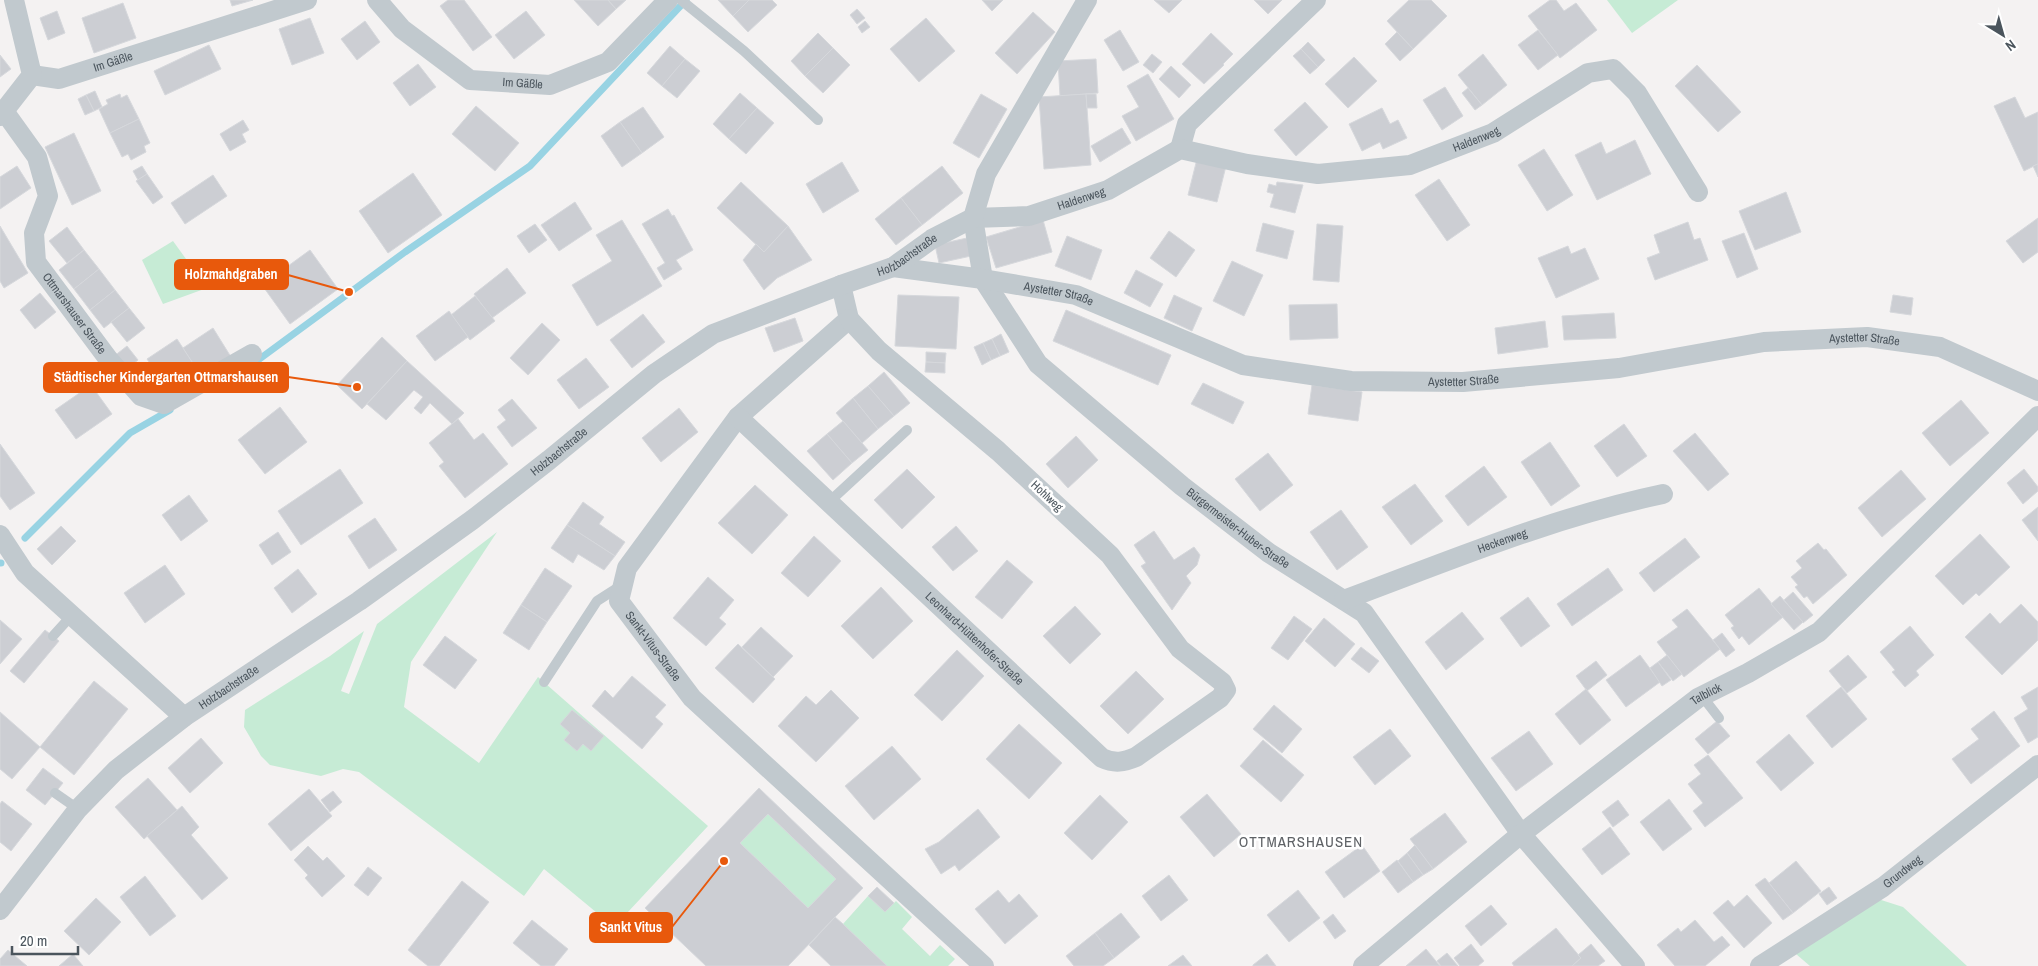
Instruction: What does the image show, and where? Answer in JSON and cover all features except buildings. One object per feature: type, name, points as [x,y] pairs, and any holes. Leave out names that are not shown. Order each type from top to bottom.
[{"type":"street","points":[[14,0],[32,75]]},
{"type":"street","name":"Im Gäßle","points":[[32,75],[59,79],[307,0]]},
{"type":"street","name":"Im Gäßle","points":[[377,0],[402,29],[470,80],[550,85],[608,62],[668,0]]},
{"type":"street","points":[[1180,149],[1187,124],[1316,0]]},
{"type":"street","points":[[973,218],[986,174],[1078,5]]},
{"type":"street","name":"Haldenweg","points":[[973,218],[1038,214],[1108,190],[1180,149],[1247,164],[1318,174],[1410,165],[1493,133],[1588,73],[1613,69],[1637,93],[1698,192]]},
{"type":"street","name":"Ottmarshauser Straße","points":[[32,75],[2,113],[37,157],[48,196],[34,233],[36,262],[110,360],[141,396],[164,404],[252,354]]},
{"type":"street","name":"Holzbachstraße","points":[[0,910],[78,809],[116,770],[184,717],[359,601],[472,520],[654,374],[713,334],[841,285],[894,268],[932,239],[973,218]]},
{"type":"street","name":"Bürgermeister-Huber-Straße","points":[[973,218],[983,279],[1038,364],[1182,486],[1270,553],[1364,613],[1521,834]]},
{"type":"street","name":"Aystetter Straße","points":[[894,268],[983,279],[1076,295],[1243,365],[1351,381],[1463,382],[1619,368],[1764,342],[1867,337],[1940,347],[2038,391]]},
{"type":"street","points":[[841,285],[849,320]]},
{"type":"street","name":"Hohlweg","points":[[849,320],[879,351],[998,451],[1110,555],[1180,649],[1222,682],[1226,690]]},
{"type":"street","name":"Sankt-Vitus-Straße","points":[[849,320],[738,416],[627,568],[619,601],[692,698],[984,966]]},
{"type":"street","name":"Leonhard-Hüttenhofer-Straße","points":[[738,416],[1102,758],[1111,762],[1125,761],[1136,757],[1220,698],[1226,690]]},
{"type":"street","name":"Talblick","points":[[1363,966],[1521,834],[1702,696],[1748,673],[1819,632],[2038,416]]},
{"type":"street","name":"Heckenweg","points":[[1344,600],[1474,551],[1553,524],[1614,504],[1663,494]]},
{"type":"street","points":[[0,535],[25,573],[184,717]]},
{"type":"street","name":"Grundweg","points":[[1760,966],[1883,887],[2038,764]]},
{"type":"street","points":[[1521,834],[1635,966]]},
{"type":"lane","points":[[681,0],[744,51],[818,120]]},
{"type":"lane","points":[[829,502],[907,430]]},
{"type":"lane","points":[[544,682],[597,601],[623,584]]},
{"type":"lane","points":[[53,636],[72,615]]},
{"type":"lane","points":[[1702,696],[1718,718]]},
{"type":"lane","points":[[55,793],[78,809]]},
{"type":"green space","points":[[1607,0],[1678,0],[1632,33]]},
{"type":"green space","points":[[173,241],[207,288],[163,304],[142,260]]},
{"type":"green space","points":[[497,532],[411,662],[404,707],[479,763],[538,677],[708,826],[614,927],[544,869],[524,896],[359,772],[343,769],[321,776],[270,765],[261,756],[244,727],[245,710],[330,656],[364,631],[341,691],[349,694],[377,624]]},
{"type":"green space","points":[[768,814],[836,879],[808,908],[740,843]]},
{"type":"green space","points":[[868,896],[885,912],[896,901],[912,917],[902,929],[930,956],[940,945],[955,959],[948,966],[887,966],[843,924]]},
{"type":"green space","points":[[1878,899],[1903,907],[1967,966],[1810,966],[1796,954]]},
{"type":"waterway","points":[[254,363],[405,252],[530,166],[686,0]]},
{"type":"waterway","points":[[25,538],[130,433],[170,410]]},
{"type":"place","name":"Holzmahdgraben","points":[[349,292]]},
{"type":"place","name":"Städtischer Kindergarten Ottmarshausen","points":[[357,387]]},
{"type":"place","name":"Sankt Vitus","points":[[724,861]]},
{"type":"district","name":"OTTMARSHAUSEN","points":[[1301,841]]}]
